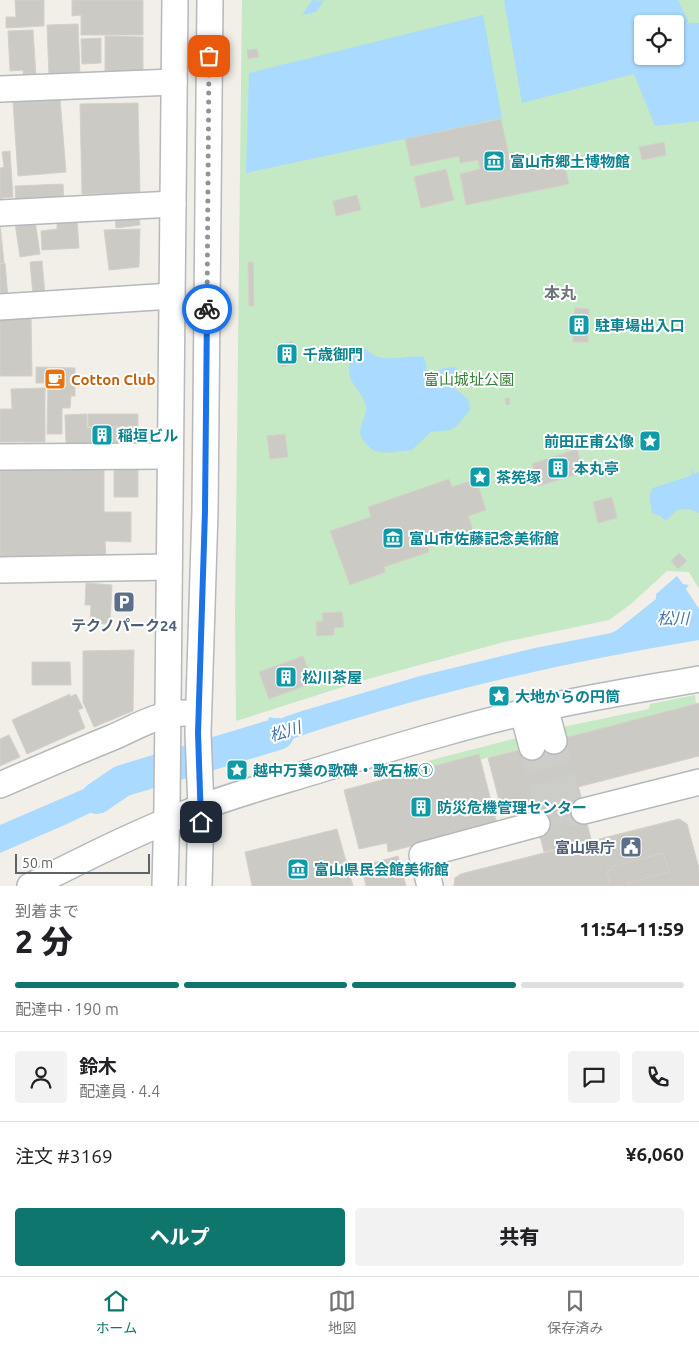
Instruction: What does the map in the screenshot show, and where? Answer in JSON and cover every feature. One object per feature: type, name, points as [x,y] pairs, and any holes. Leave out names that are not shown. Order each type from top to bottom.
[{"type":"street","points":[[165,886],[175,0]]},
{"type":"street","points":[[199,886],[200,799],[198,723],[205,511],[210,0]]},
{"type":"street","points":[[0,89],[174,82]]},
{"type":"street","points":[[0,214],[173,204]]},
{"type":"street","points":[[0,307],[172,296]]},
{"type":"street","points":[[0,457],[170,456]]},
{"type":"street","points":[[0,570],[169,567]]},
{"type":"street","points":[[30,886],[88,857],[167,813],[200,799],[254,790],[359,758],[534,710],[699,679]]},
{"type":"street","points":[[534,710],[543,744]]},
{"type":"street","points":[[0,784],[143,722],[167,726],[198,723]]},
{"type":"street","points":[[584,811],[699,782]]},
{"type":"street","points":[[430,886],[422,855],[536,824]]},
{"type":"green space","name":"富山城址公園","points":[[242,0],[699,0],[699,589],[689,572],[667,571],[631,604],[609,620],[504,642],[368,679],[236,721],[235,615]]},
{"type":"green space","points":[[695,695],[696,704],[565,738],[563,727],[649,709],[650,704]]},
{"type":"green space","points":[[517,738],[520,749],[388,784],[385,772]]},
{"type":"water","points":[[312,0],[324,1],[316,12],[302,15]]},
{"type":"water","points":[[504,0],[678,0],[689,23],[699,23],[699,121],[655,126],[634,74],[522,103]]},
{"type":"water","points":[[483,15],[502,118],[246,173],[249,73]]},
{"type":"water","points":[[358,349],[366,349],[372,354],[386,358],[423,357],[427,372],[430,374],[444,368],[456,367],[457,373],[450,385],[468,399],[470,410],[456,427],[450,430],[431,432],[412,450],[389,453],[372,449],[363,440],[360,430],[366,412],[365,401],[349,373],[351,358]]},
{"type":"water","points":[[691,469],[694,474],[699,472],[699,513],[689,509],[677,510],[666,521],[652,513],[650,497],[653,488],[690,476],[692,474]]},
{"type":"water","name":"松川","points":[[677,576],[683,584],[689,585],[686,589],[699,609],[699,640],[640,650],[464,688],[349,720],[236,759],[237,738],[271,726],[268,719],[270,717],[280,720],[302,711],[420,676],[535,648],[611,633],[656,599],[656,594]]},
{"type":"water","points":[[134,764],[135,790],[67,824],[0,853],[0,825],[100,782],[109,774]]},
{"type":"building","points":[[15,0],[44,0],[44,26],[6,28],[6,17],[16,17]]},
{"type":"building","points":[[72,0],[143,0],[143,35],[81,35],[81,15],[72,16]]},
{"type":"building","points":[[78,24],[80,75],[49,76],[47,25]]},
{"type":"building","points":[[33,30],[36,77],[23,78],[23,70],[10,71],[8,31]]},
{"type":"building","points":[[105,36],[143,37],[143,73],[105,72]]},
{"type":"building","points":[[101,38],[101,63],[82,64],[81,39]]},
{"type":"building","points":[[257,49],[259,57],[248,59],[247,50]]},
{"type":"building","points":[[60,98],[66,172],[18,176],[13,102]]},
{"type":"building","points":[[138,103],[140,193],[82,194],[80,104]]},
{"type":"building","name":"富山市郷土博物館","points":[[501,119],[512,169],[563,158],[569,184],[466,205],[460,174],[480,169],[478,160],[460,163],[459,156],[411,166],[405,139]]},
{"type":"building","points":[[664,142],[666,155],[642,160],[639,147]]},
{"type":"building","points":[[10,151],[13,197],[2,198],[2,205],[0,205],[0,168],[4,167],[2,152]]},
{"type":"building","points":[[446,169],[454,200],[421,208],[414,177]]},
{"type":"building","points":[[63,184],[64,202],[16,203],[15,186]]},
{"type":"building","points":[[357,195],[361,210],[336,216],[333,201]]},
{"type":"building","points":[[139,214],[140,225],[116,228],[115,216]]},
{"type":"building","points":[[77,218],[79,248],[42,250],[41,231],[57,229],[57,219]]},
{"type":"building","points":[[35,220],[40,254],[20,257],[15,223]]},
{"type":"building","points":[[0,223],[4,263],[0,263]]},
{"type":"building","points":[[140,229],[139,267],[109,270],[104,230]]},
{"type":"building","points":[[42,261],[45,295],[33,296],[30,262]]},
{"type":"building","points":[[248,262],[253,262],[254,306],[249,306]]},
{"type":"building","points":[[5,263],[8,298],[0,298],[0,264]]},
{"type":"building","name":"駐車場出入口","points":[[575,308],[589,309],[588,342],[573,342],[573,333],[569,332],[570,317],[574,317]]},
{"type":"building","points":[[31,313],[32,376],[0,376],[0,316]]},
{"type":"building","name":"千歳御門","points":[[292,341],[299,361],[282,367],[275,347]]},
{"type":"building","points":[[36,367],[75,368],[75,396],[71,396],[70,408],[62,408],[62,434],[47,434],[48,383],[36,383]]},
{"type":"building","points":[[45,388],[45,442],[0,442],[0,409],[12,409],[11,389]]},
{"type":"building","points":[[505,398],[509,398],[510,404],[506,405]]},
{"type":"building","name":"稲垣ビル","points":[[87,414],[87,428],[138,427],[138,442],[66,444],[65,415]]},
{"type":"building","points":[[88,414],[138,414],[138,426],[88,427]]},
{"type":"building","points":[[285,434],[288,457],[270,459],[267,436]]},
{"type":"building","name":"本丸亭","points":[[577,449],[584,472],[539,486],[532,464]]},
{"type":"building","points":[[114,465],[138,466],[138,497],[114,497]]},
{"type":"building","points":[[104,467],[104,512],[131,512],[131,542],[105,541],[106,558],[0,560],[0,468]]},
{"type":"building","name":"富山市佐藤記念美術館","points":[[449,479],[452,487],[476,479],[486,510],[468,516],[474,532],[428,547],[429,552],[384,567],[385,572],[350,585],[330,531],[371,517],[368,507]]},
{"type":"building","points":[[612,497],[617,518],[598,523],[593,502]]},
{"type":"building","points":[[679,553],[687,561],[678,569],[671,561]]},
{"type":"building","points":[[86,583],[112,585],[110,624],[90,623],[91,605],[85,605]]},
{"type":"building","points":[[342,612],[344,627],[334,628],[334,635],[317,636],[316,622],[323,621],[322,613]]},
{"type":"building","points":[[134,650],[133,711],[94,727],[83,702],[83,651]]},
{"type":"building","name":"松川茶屋","points":[[303,656],[313,683],[269,699],[259,672]]},
{"type":"building","points":[[32,662],[70,662],[71,685],[32,685]]},
{"type":"building","points":[[70,694],[70,697],[76,694],[83,708],[78,710],[85,728],[27,754],[12,720]]},
{"type":"building","points":[[699,703],[699,756],[578,787],[591,839],[544,852],[531,801],[501,808],[488,758]]},
{"type":"building","points":[[9,735],[20,757],[0,766],[0,739]]},
{"type":"building","name":"防災危機管理センター","points":[[479,754],[497,824],[388,852],[387,843],[359,849],[344,790]]},
{"type":"building","name":"富山県庁","points":[[679,819],[687,824],[699,869],[699,886],[629,886],[628,883],[669,872],[663,853],[611,867],[611,870],[607,871],[610,886],[454,886],[455,878],[461,874]]},
{"type":"building","name":"富山県庁","points":[[679,819],[687,824],[699,869],[699,886],[454,886],[455,878],[461,874]]},
{"type":"building","name":"富山県民会館美術館","points":[[337,829],[353,886],[252,886],[245,852]]},
{"type":"building","points":[[663,853],[669,872],[628,883],[629,886],[610,886],[607,871],[611,870],[611,867]]},
{"type":"building","points":[[398,856],[406,886],[366,886],[361,866]]},
{"type":"waterway","name":"松川","points":[[97,798],[122,781],[278,734]]},
{"type":"tunnel","points":[[554,741],[573,814],[584,811]]},
{"type":"tunnel","points":[[532,747],[551,820],[537,824]]},
{"type":"way so far","points":[[207,309],[209,56]]},
{"type":"place","name":"富山市郷土博物館","points":[[494,161]]},
{"type":"place","name":"駐車場出入口","points":[[579,325]]},
{"type":"place","name":"千歳御門","points":[[287,354]]},
{"type":"place","name":"Cotton Club","points":[[55,379]]},
{"type":"place","name":"稲垣ビル","points":[[102,435]]},
{"type":"place","name":"前田正甫公像","points":[[650,441]]},
{"type":"place","name":"本丸亭","points":[[558,468]]},
{"type":"place","name":"茶筅塚","points":[[480,477]]},
{"type":"place","name":"富山市佐藤記念美術館","points":[[393,538]]},
{"type":"place","name":"テクノパーク24","points":[[124,602]]},
{"type":"place","name":"松川茶屋","points":[[286,677]]},
{"type":"place","name":"大地からの円筒","points":[[499,696]]},
{"type":"place","name":"越中万葉の歌碑・歌石板①","points":[[237,770]]},
{"type":"place","name":"防災危機管理センター","points":[[421,807]]},
{"type":"place","name":"富山県庁","points":[[631,847]]},
{"type":"place","name":"富山県民会館美術館","points":[[298,869]]},
{"type":"district","name":"本丸","points":[[560,293]]},
{"type":"route","points":[[201,822],[198,733],[205,511],[207,309]]}]
